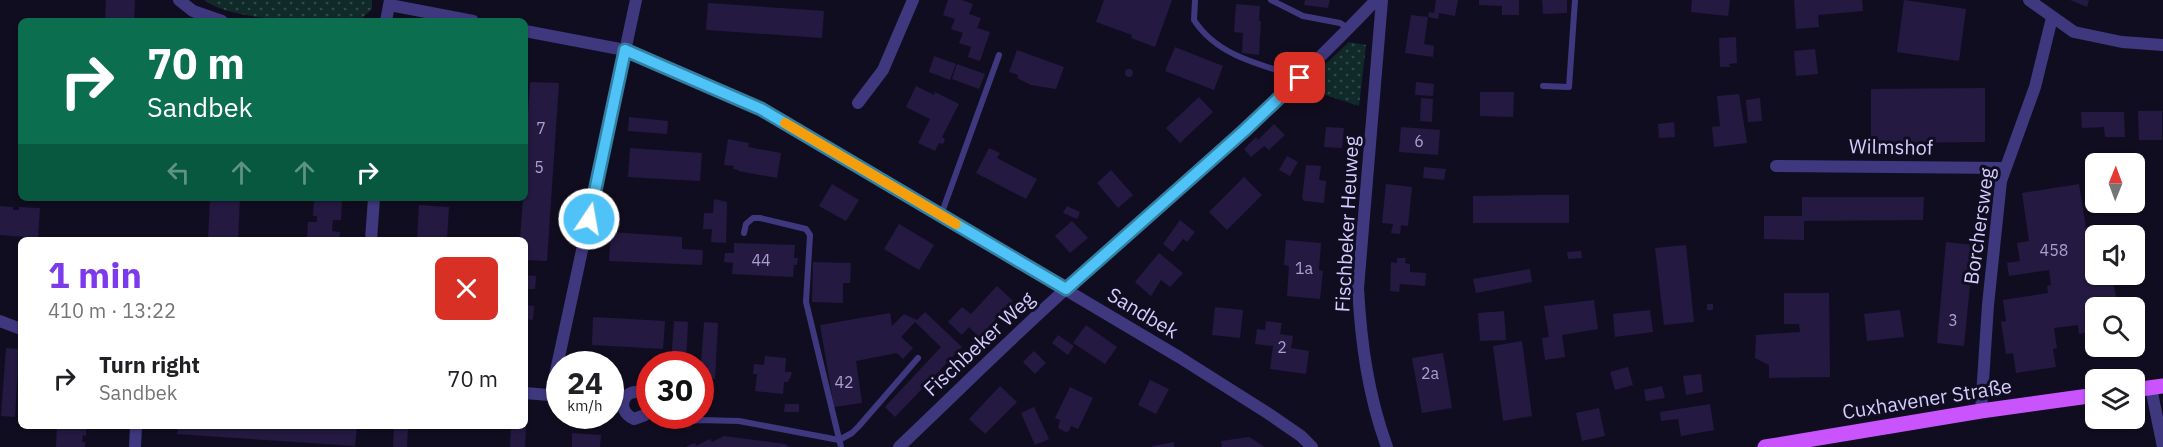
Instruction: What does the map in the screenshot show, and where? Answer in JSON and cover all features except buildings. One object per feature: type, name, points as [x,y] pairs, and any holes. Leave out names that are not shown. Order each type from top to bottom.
[{"type":"main road","name":"Cuxhavener Straße","points":[[1765,447],[1981,411],[2085,397]]},
{"type":"street","points":[[179,0],[193,10],[214,18]]},
{"type":"street","points":[[564,351],[636,0]]},
{"type":"street","points":[[858,103],[883,70],[913,0]]},
{"type":"street","name":"Fischbeker Weg","points":[[899,447],[1066,289],[1244,131],[1300,78],[1376,0]]},
{"type":"street","name":"Fischbeker Heuweg","points":[[1382,0],[1358,288],[1360,328],[1367,376],[1375,413],[1387,447]]},
{"type":"street","points":[[2029,0],[2074,32],[2122,42],[2163,45]]},
{"type":"street","points":[[387,18],[390,3],[459,18]]},
{"type":"street","name":"Borchersweg","points":[[1981,411],[1989,294],[2001,181],[2035,87],[2052,18]]},
{"type":"street","name":"Sandbek","points":[[528,32],[625,50],[761,109],[1179,357],[1269,414],[1301,436],[1312,447]]},
{"type":"street","name":"Wilmshof","points":[[1776,166],[2006,168]]},
{"type":"street","points":[[371,237],[374,201]]},
{"type":"street","points":[[0,321],[18,328]]},
{"type":"street","points":[[2157,387],[2163,447]]},
{"type":"street","points":[[528,393],[546,394]]},
{"type":"street","points":[[135,447],[136,429]]},
{"type":"lane","points":[[1195,0],[1194,20],[1222,48],[1244,59],[1300,78]]},
{"type":"lane","points":[[1271,0],[1303,16],[1337,22],[1349,29]]},
{"type":"lane","points":[[1543,86],[1569,87],[1575,0]]},
{"type":"lane","points":[[941,215],[999,55]]},
{"type":"lane","points":[[744,233],[746,224],[753,218],[760,218],[806,229],[810,235],[806,302],[840,444]]},
{"type":"lane","points":[[840,444],[859,426],[918,358]]},
{"type":"lane","points":[[714,420],[739,421],[840,444]]},
{"type":"green space","points":[[204,0],[372,0],[372,9],[362,18],[267,18],[218,8]]},
{"type":"green space","points":[[1349,42],[1366,45],[1359,106],[1301,87]]},
{"type":"slow traffic","points":[[785,123],[956,224]]},
{"type":"route","points":[[589,219],[625,50],[761,109],[1066,289],[1244,131],[1300,78]]}]
